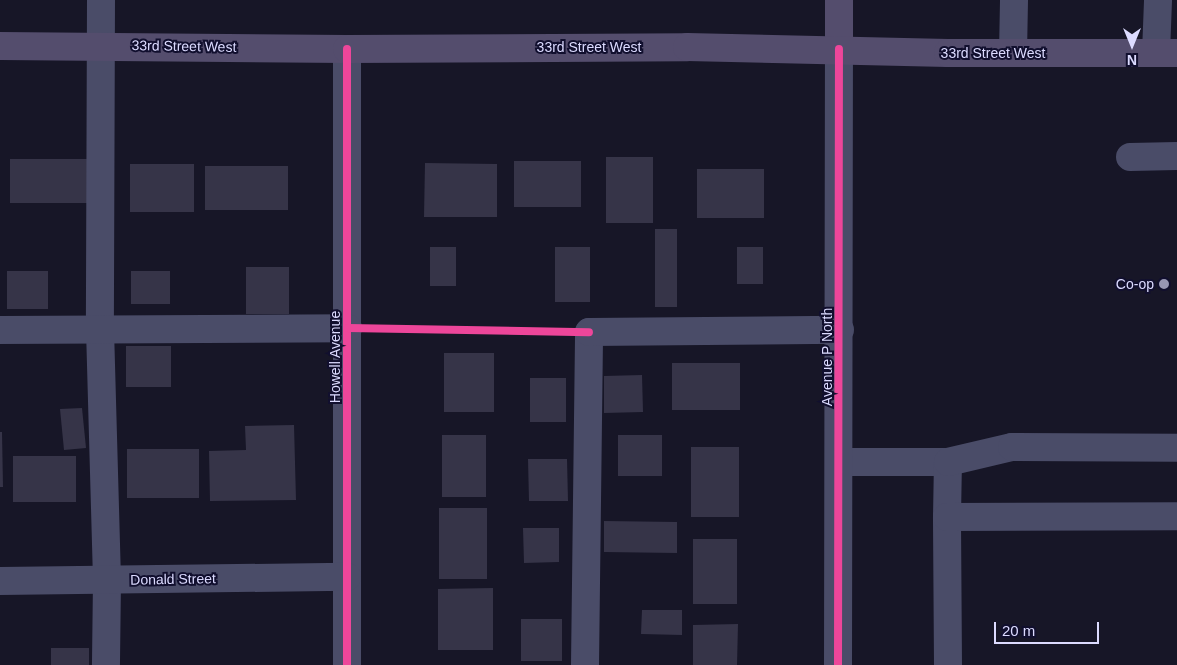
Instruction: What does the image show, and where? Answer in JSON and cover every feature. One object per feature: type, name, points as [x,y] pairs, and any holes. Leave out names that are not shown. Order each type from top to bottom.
[{"type":"main road","name":"Avenue P North","points":[[839,0],[839,49]]},
{"type":"main road","name":"33rd Street West","points":[[0,46],[101,45],[347,49],[687,47],[1013,53],[1166,53]]},
{"type":"street","points":[[101,0],[100,330],[107,580],[106,665]]},
{"type":"street","points":[[1013,53],[1014,0]]},
{"type":"street","points":[[1158,0],[1166,53]]},
{"type":"street","name":"Howell Avenue","points":[[347,49],[347,665]]},
{"type":"street","name":"Avenue P North","points":[[838,665],[840,462],[839,49]]},
{"type":"street","points":[[1130,156],[1177,156]]},
{"type":"street","points":[[0,330],[348,328]]},
{"type":"street","points":[[585,665],[589,332],[840,330]]},
{"type":"street","points":[[840,462],[948,462],[1012,447],[1177,448]]},
{"type":"street","points":[[948,462],[948,665]]},
{"type":"street","points":[[947,517],[1177,516]]},
{"type":"street","name":"Donald Street","points":[[0,580],[347,577]]},
{"type":"building","points":[[606,157],[653,157],[653,223],[606,223]]},
{"type":"building","points":[[10,159],[87,159],[87,203],[10,203]]},
{"type":"building","points":[[514,161],[581,161],[581,207],[514,207]]},
{"type":"building","points":[[425,163],[497,164],[497,217],[424,217]]},
{"type":"building","points":[[130,164],[194,164],[194,212],[130,212]]},
{"type":"building","points":[[205,166],[288,166],[288,210],[205,210]]},
{"type":"building","points":[[697,169],[764,169],[764,218],[697,218]]},
{"type":"building","points":[[655,229],[677,229],[677,307],[655,307]]},
{"type":"building","points":[[430,247],[456,247],[456,286],[430,286]]},
{"type":"building","points":[[555,247],[590,247],[590,302],[555,302]]},
{"type":"building","points":[[737,247],[763,247],[763,284],[737,284]]},
{"type":"building","points":[[246,267],[289,267],[289,314],[246,314]]},
{"type":"building","points":[[7,271],[48,271],[48,309],[7,309]]},
{"type":"building","points":[[131,271],[170,271],[170,304],[131,304]]},
{"type":"building","points":[[126,346],[171,346],[171,387],[126,387]]},
{"type":"building","points":[[444,353],[494,353],[494,412],[444,412]]},
{"type":"building","points":[[672,363],[740,363],[740,410],[672,410]]},
{"type":"building","points":[[642,375],[643,412],[604,413],[604,376]]},
{"type":"building","points":[[530,378],[566,378],[566,422],[530,422]]},
{"type":"building","points":[[82,408],[86,448],[64,450],[60,409]]},
{"type":"building","points":[[294,425],[296,500],[210,501],[209,451],[246,450],[245,426]]},
{"type":"building","points":[[0,432],[2,432],[3,487],[0,487]]},
{"type":"building","points":[[442,435],[486,435],[486,497],[442,497]]},
{"type":"building","points":[[618,435],[662,435],[662,476],[618,476]]},
{"type":"building","points":[[691,447],[739,447],[739,517],[691,517]]},
{"type":"building","points":[[127,449],[199,449],[199,498],[127,498]]},
{"type":"building","points":[[13,456],[76,456],[76,502],[13,502]]},
{"type":"building","points":[[528,459],[567,459],[568,501],[529,501]]},
{"type":"building","points":[[439,508],[487,508],[487,579],[439,579]]},
{"type":"building","points":[[604,521],[677,522],[677,553],[604,552]]},
{"type":"building","points":[[523,528],[559,528],[559,562],[524,563]]},
{"type":"building","points":[[693,539],[737,539],[737,604],[693,604]]},
{"type":"building","points":[[493,588],[493,650],[438,650],[438,589]]},
{"type":"building","points":[[642,610],[682,610],[682,635],[641,634]]},
{"type":"building","points":[[521,619],[562,619],[562,661],[521,661]]},
{"type":"building","points":[[738,624],[737,665],[693,665],[693,625]]},
{"type":"building","points":[[51,648],[89,648],[89,665],[51,665]]},
{"type":"cycle path","points":[[347,49],[347,665]]},
{"type":"cycle path","points":[[838,665],[839,49]]},
{"type":"cycle path","points":[[348,328],[589,332]]},
{"type":"place","name":"Co-op","points":[[1164,284]]}]
